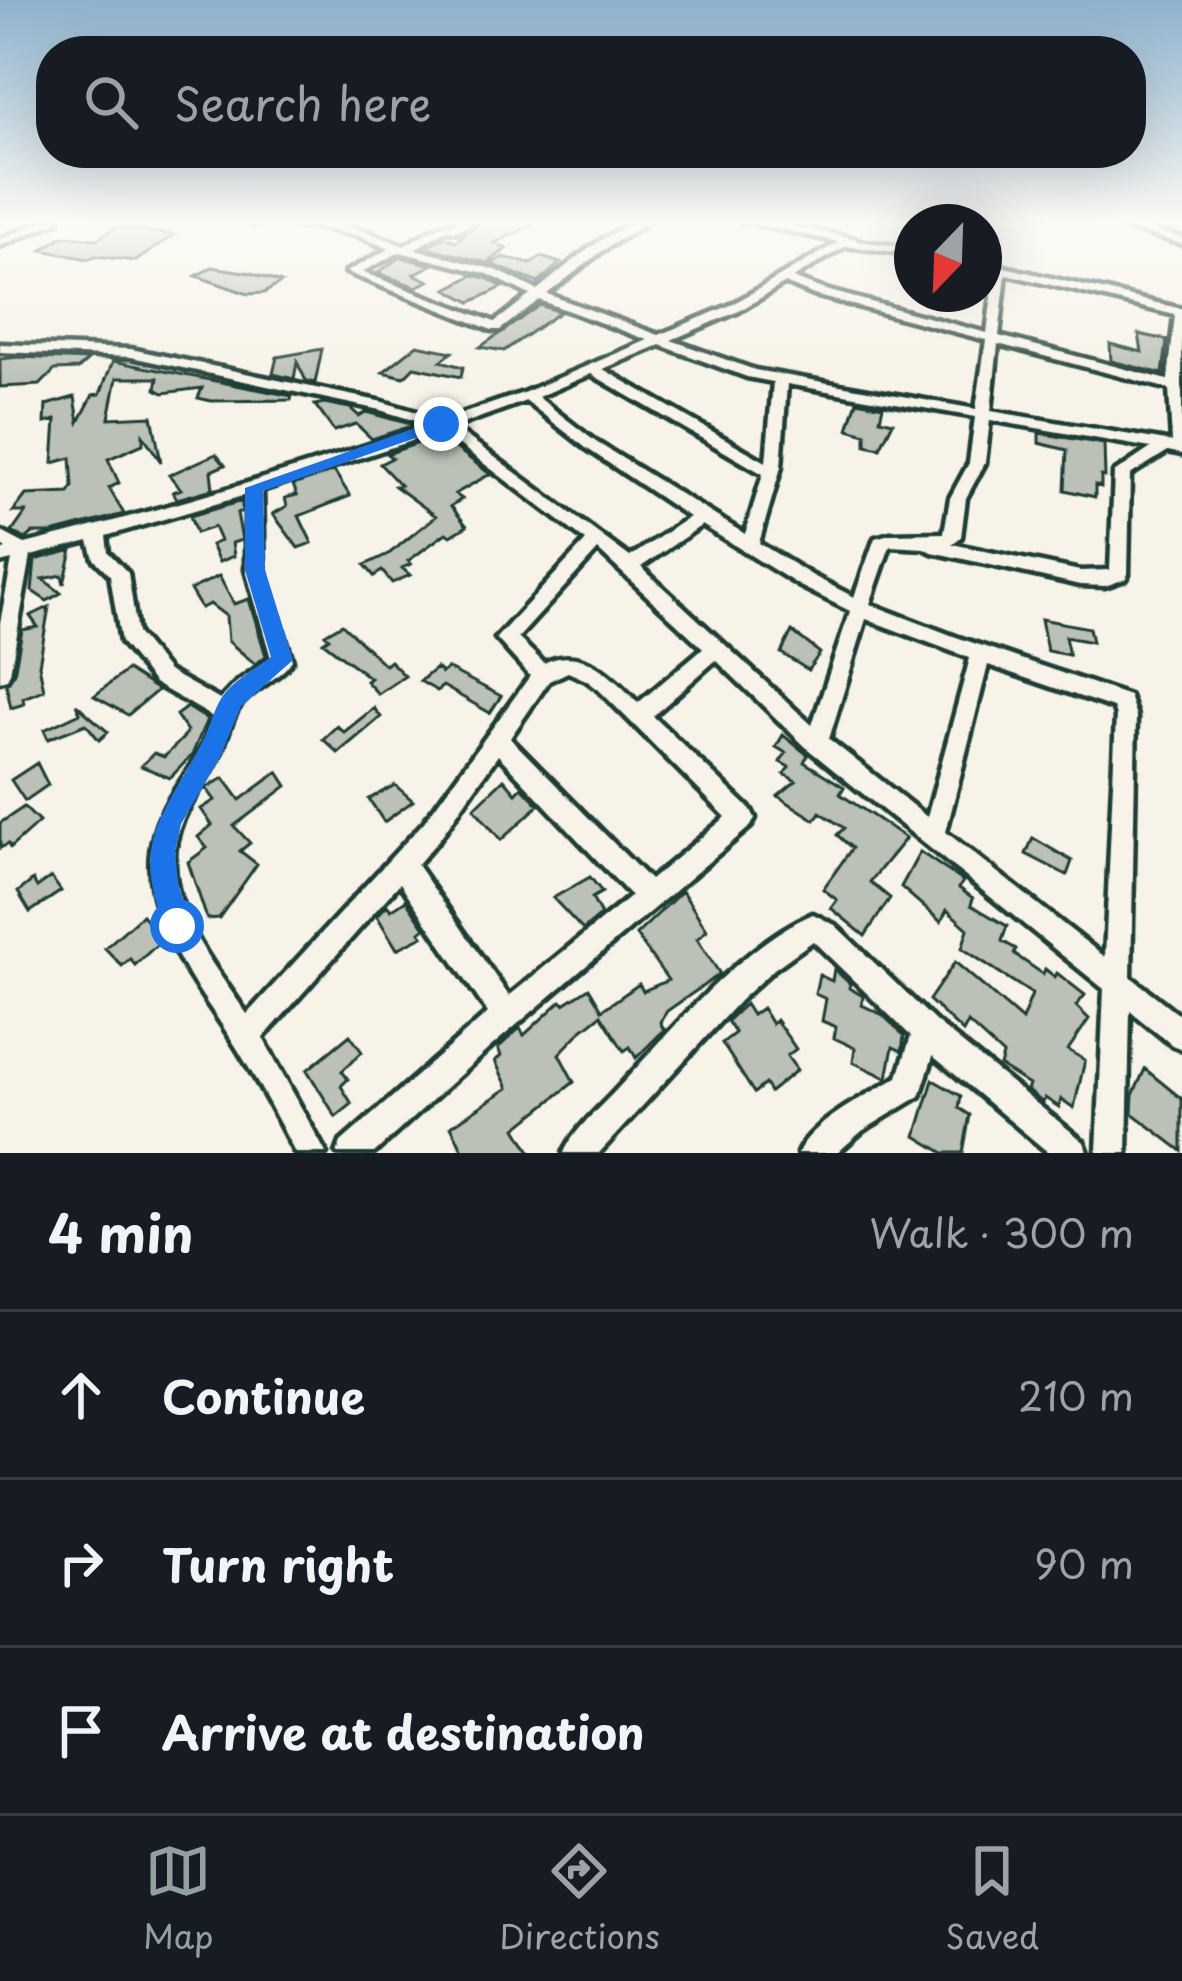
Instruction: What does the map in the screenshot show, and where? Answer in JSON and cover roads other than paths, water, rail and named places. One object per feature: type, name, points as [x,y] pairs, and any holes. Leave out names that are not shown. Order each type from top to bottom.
[{"type":"street","points":[[359,275],[496,327],[567,275]]},
{"type":"street","points":[[498,275],[662,342],[780,380],[1176,448]]},
{"type":"street","points":[[0,557],[254,488],[528,396],[662,342],[795,275]]},
{"type":"street","points":[[1028,275],[1181,313],[1174,386],[1176,448]]},
{"type":"street","points":[[787,280],[1174,386]]},
{"type":"street","points":[[817,742],[881,542],[938,544],[952,537],[958,498],[977,463],[994,312]]},
{"type":"street","points":[[0,348],[131,353],[383,406],[441,424],[597,540],[817,742],[1182,1035]]},
{"type":"street","points":[[594,370],[771,472]]},
{"type":"street","points":[[750,545],[771,472],[780,380]]},
{"type":"street","points":[[528,396],[591,445],[701,517],[799,580],[861,613],[1122,703],[1126,716],[1112,1153]]},
{"type":"street","points":[[916,542],[1080,578],[1119,574],[1122,473],[1176,448]]},
{"type":"street","points":[[254,488],[255,570],[282,660],[242,690],[224,713],[212,748],[169,821],[163,867],[177,926],[202,975],[246,1036],[311,1153]]},
{"type":"street","points":[[628,567],[701,517]]},
{"type":"street","points":[[98,533],[100,554],[119,573],[128,636],[161,677],[224,713]]},
{"type":"street","points":[[0,537],[23,551]]},
{"type":"street","points":[[542,675],[506,638],[597,540]]},
{"type":"street","points":[[0,673],[23,551]]},
{"type":"street","points":[[638,716],[714,650]]},
{"type":"street","points":[[934,835],[981,654]]},
{"type":"street","points":[[246,1036],[432,830],[542,675],[564,661],[581,664],[743,818],[506,1016],[352,1153]]},
{"type":"street","points":[[497,740],[649,897]]},
{"type":"street","points":[[401,863],[506,1016]]},
{"type":"street","points":[[580,1153],[718,1004],[805,928],[826,934],[926,1032],[1072,1153]]},
{"type":"street","points":[[813,1153],[852,1120],[910,1086],[926,1032]]}]
